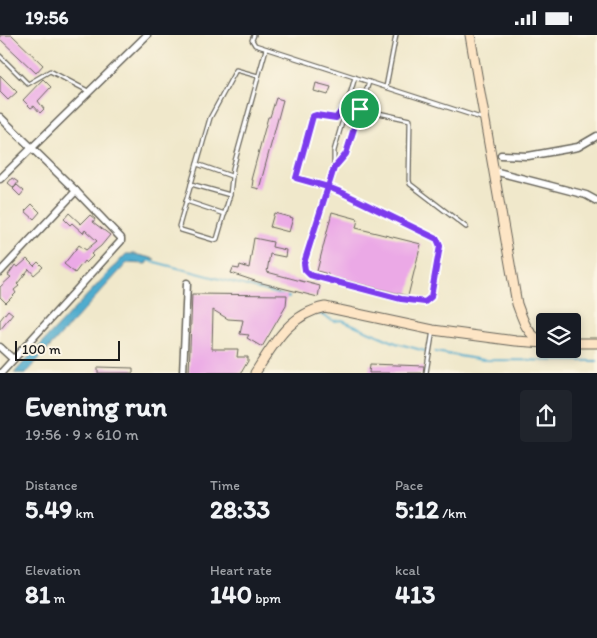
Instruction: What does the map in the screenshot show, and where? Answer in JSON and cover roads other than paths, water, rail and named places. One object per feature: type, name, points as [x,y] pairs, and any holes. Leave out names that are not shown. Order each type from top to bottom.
[{"type":"street","points":[[0,179],[147,35]]},
{"type":"street","points":[[470,35],[517,304],[529,332],[536,337]]},
{"type":"street","points":[[0,117],[120,236],[121,241],[0,373]]},
{"type":"street","points":[[501,155],[528,156],[578,147],[597,136]]},
{"type":"street","points":[[494,171],[586,195],[597,201]]},
{"type":"street","points":[[1,270],[76,191]]},
{"type":"street","points":[[183,373],[187,283]]},
{"type":"street","points":[[254,373],[284,330],[300,316],[316,308],[325,307],[337,308],[433,330],[536,342]]},
{"type":"street","points":[[581,343],[597,343]]},
{"type":"street","points":[[0,347],[14,359]]},
{"type":"lane","points":[[254,35],[253,43],[266,49],[484,119]]},
{"type":"lane","points":[[386,87],[396,35]]},
{"type":"lane","points":[[258,76],[238,71],[234,72],[210,118],[179,226],[181,229],[215,240],[225,214],[232,176],[266,49]]},
{"type":"lane","points":[[0,55],[28,84],[50,71],[88,91]]},
{"type":"lane","points":[[355,77],[347,106],[334,151],[334,168],[328,187],[304,263],[307,273],[401,299],[422,303],[429,300],[440,246],[439,241],[328,187],[297,179],[296,177],[313,116],[337,117],[342,108],[347,106],[410,120],[408,181],[466,227]]},
{"type":"lane","points":[[334,168],[346,154],[369,81]]},
{"type":"lane","points":[[197,164],[232,176]]},
{"type":"lane","points":[[191,183],[230,195]]},
{"type":"lane","points":[[186,201],[225,214]]},
{"type":"lane","points":[[426,373],[433,330]]},
{"type":"water","points":[[126,254],[155,259],[147,261],[147,264],[127,263],[26,373],[14,373]]},
{"type":"waterway","points":[[147,260],[289,297]]},
{"type":"waterway","points":[[318,313],[334,321],[342,320],[396,343],[425,351]]},
{"type":"waterway","points":[[435,352],[483,360],[597,361]]}]
